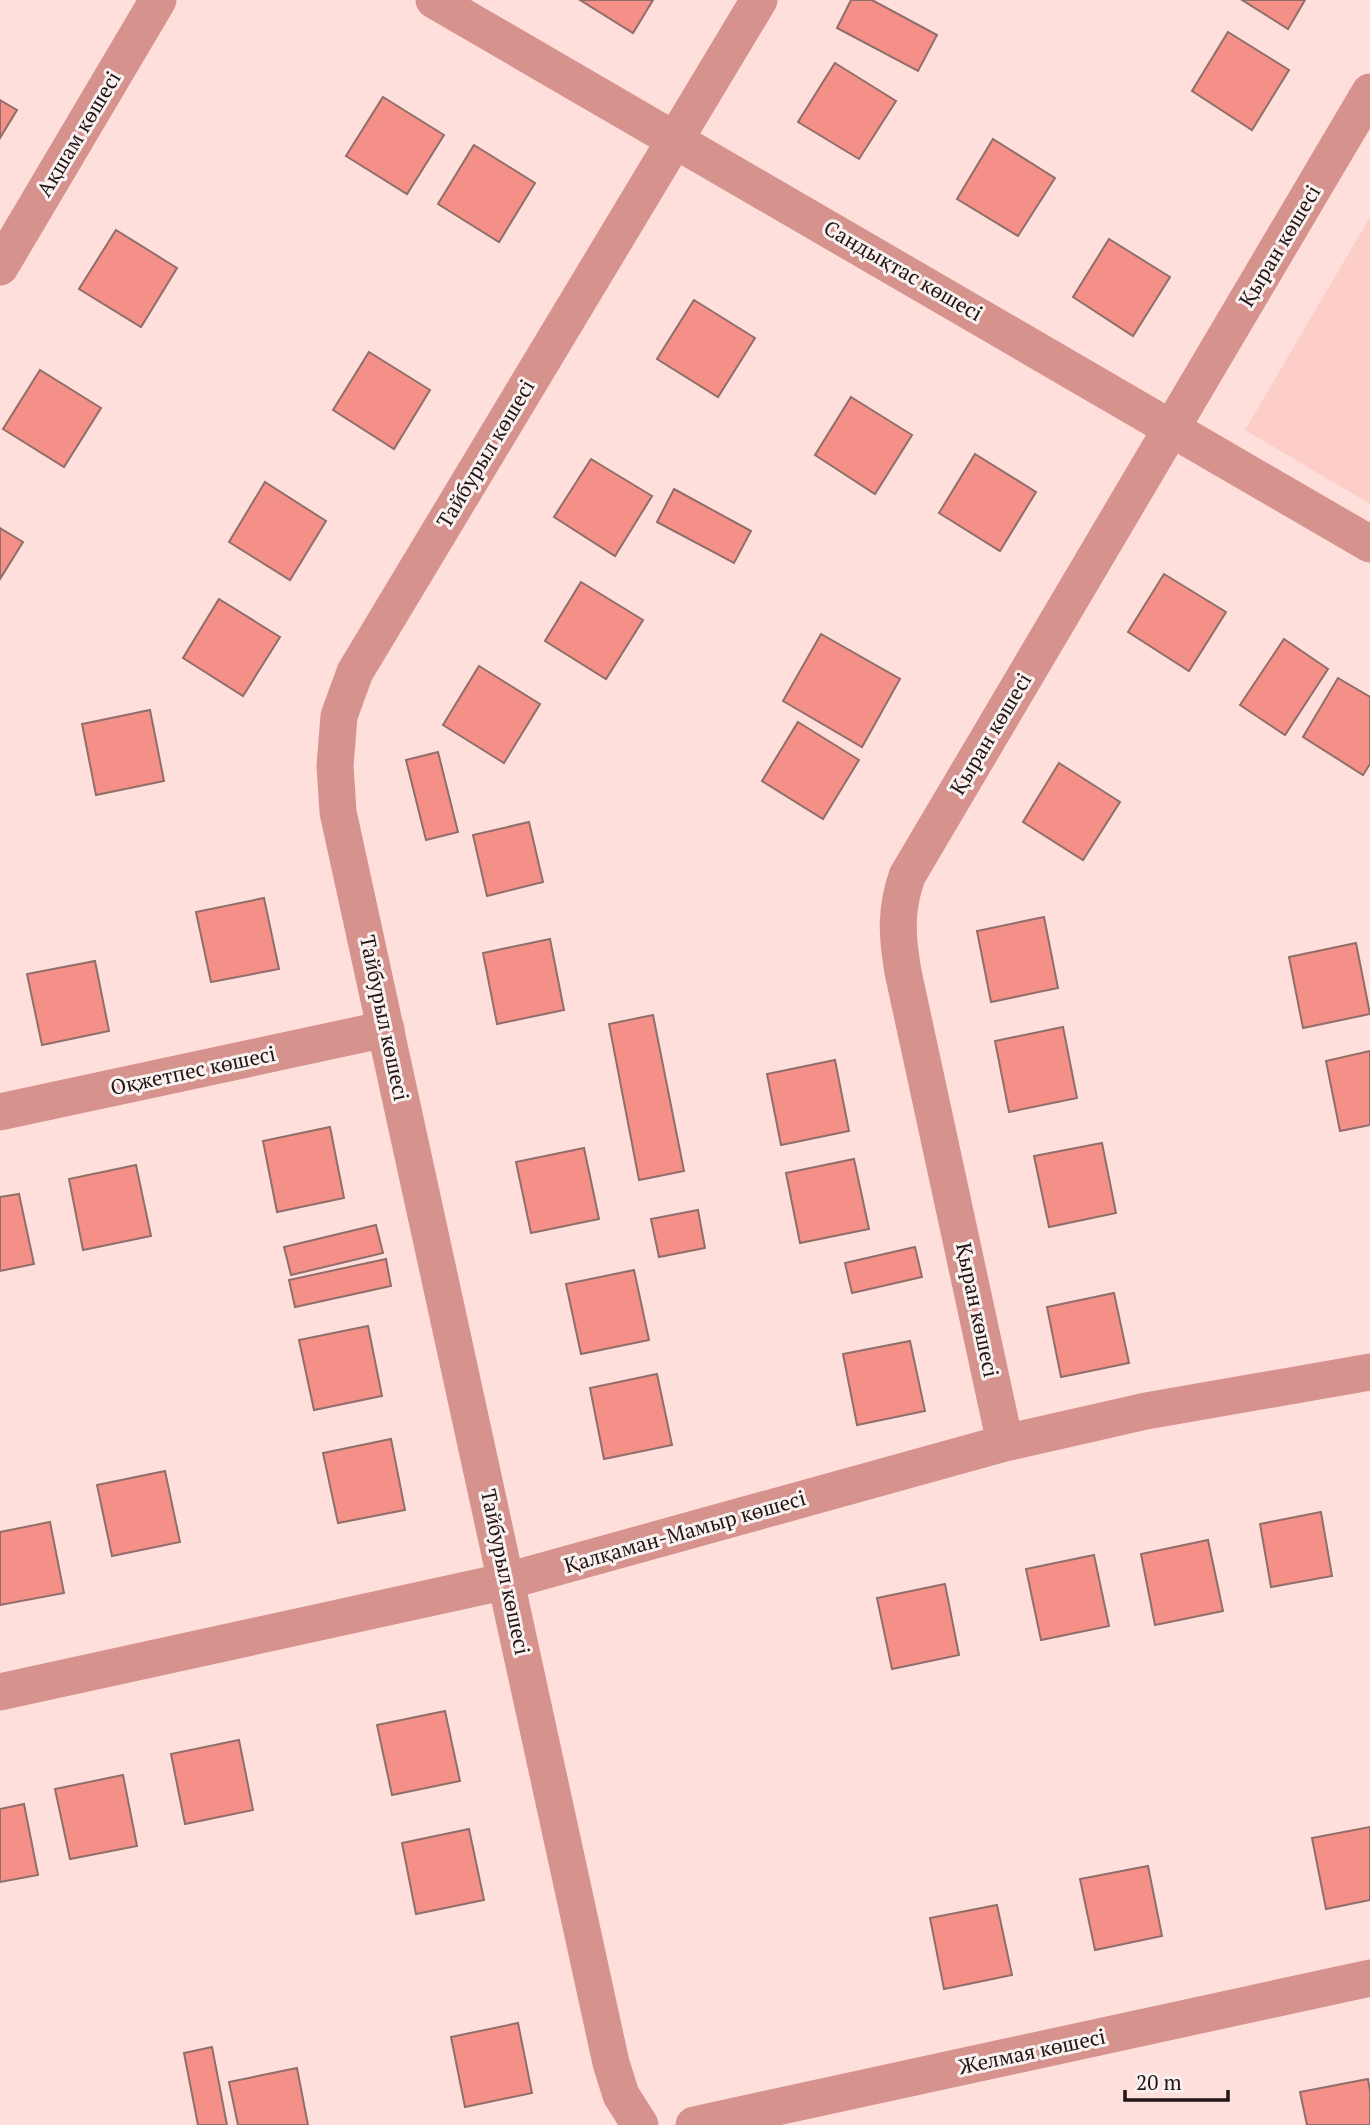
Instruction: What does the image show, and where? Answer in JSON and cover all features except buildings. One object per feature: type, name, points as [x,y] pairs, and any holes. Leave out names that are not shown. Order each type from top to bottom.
[{"type":"street","name":"Ақшам көшесі","points":[[0,267],[158,0]]},
{"type":"street","name":"Сандықтас көшесі","points":[[434,0],[1370,544]]},
{"type":"street","name":"Тайбурыл көшесі","points":[[640,2125],[621,2095],[611,2063],[338,812],[335,766],[339,716],[355,672],[759,0]]},
{"type":"street","name":"Қыран көшесі","points":[[1005,1443],[903,972],[897,935],[900,896],[907,876],[1370,92]]},
{"type":"street","name":"Оқжетпес көшесі","points":[[0,1112],[386,1029]]},
{"type":"street","name":"Қалқаман-Мамыр көшесі","points":[[0,1692],[507,1581],[1005,1443],[1146,1411],[1370,1372]]},
{"type":"street","name":"Желмая көшесі","points":[[694,2125],[1370,1978]]},
{"type":"shaded area","points":[[1370,217],[1370,504],[1245,430]]}]
